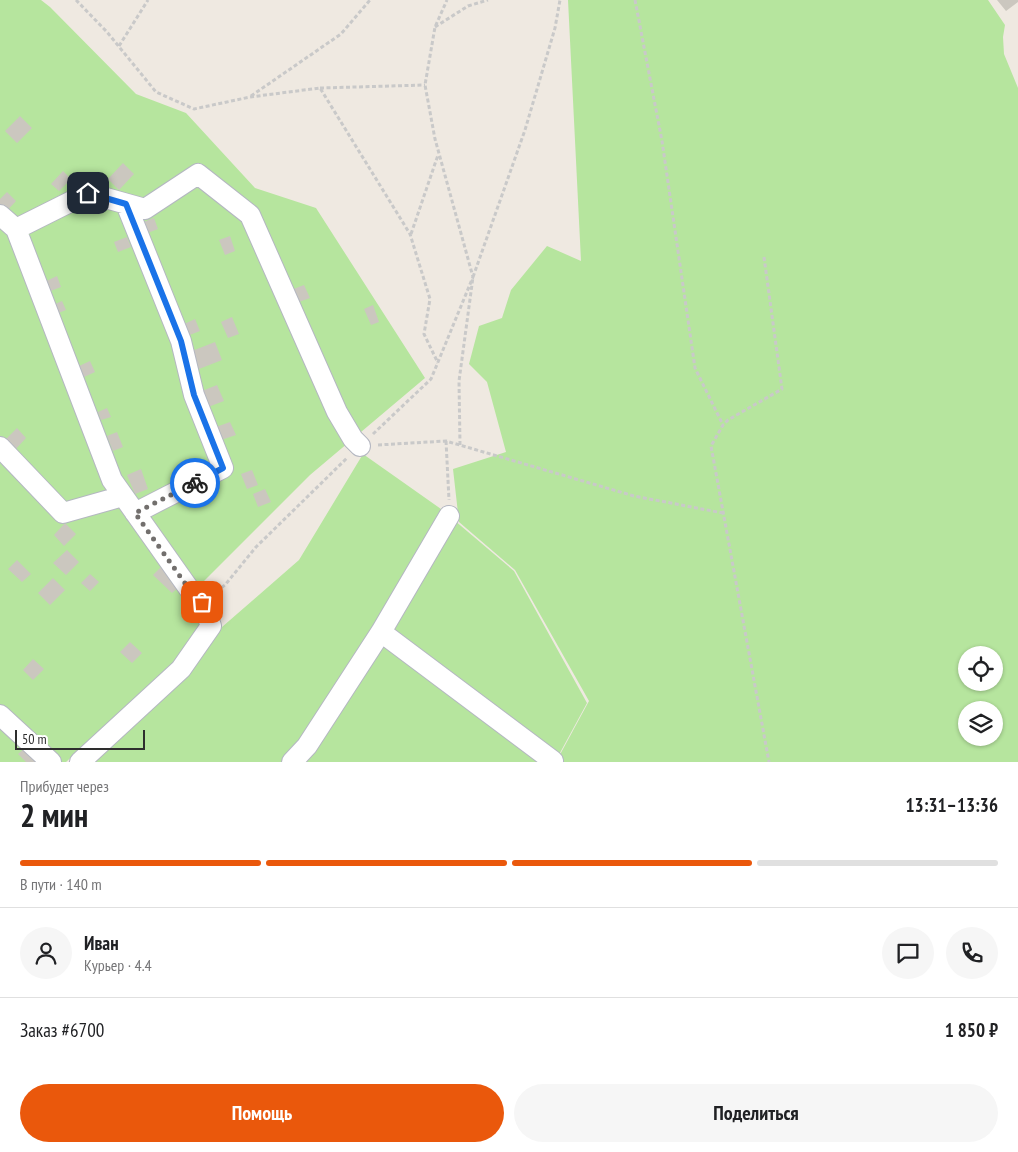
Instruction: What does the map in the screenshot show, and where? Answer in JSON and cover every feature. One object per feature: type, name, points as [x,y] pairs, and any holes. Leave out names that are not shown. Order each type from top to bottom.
[{"type":"lane","points":[[16,229],[88,193],[145,209],[198,174],[250,215],[337,412],[353,439],[360,446]]},
{"type":"lane","points":[[126,204],[181,341],[194,395],[223,468],[135,513]]},
{"type":"lane","points":[[0,215],[16,229],[112,480],[192,593],[202,602],[211,626],[181,669],[80,762]]},
{"type":"lane","points":[[0,447],[63,513],[123,496]]},
{"type":"lane","points":[[292,762],[307,746],[381,632],[449,516]]},
{"type":"lane","points":[[381,632],[552,762]]},
{"type":"lane","points":[[0,715],[51,762]]},
{"type":"path","points":[[76,0],[107,32],[156,92],[194,109],[250,97],[320,88],[425,85]]},
{"type":"path","points":[[119,46],[148,0]]},
{"type":"path","points":[[250,97],[341,34],[370,0]]},
{"type":"path","points":[[447,0],[434,27],[425,85],[435,139],[473,277],[459,382],[460,445]]},
{"type":"path","points":[[434,27],[468,6],[488,0]]},
{"type":"path","points":[[202,602],[225,584],[256,547],[308,495],[431,379],[473,277],[525,130],[555,28],[560,0]]},
{"type":"path","points":[[635,0],[662,141],[695,368],[723,425]]},
{"type":"path","points":[[320,88],[410,234],[430,299],[424,334],[438,363]]},
{"type":"path","points":[[410,234],[439,153]]},
{"type":"path","points":[[764,257],[782,389],[728,420],[711,446],[768,762]]},
{"type":"path","points":[[360,446],[446,441],[634,496],[723,513]]},
{"type":"path","points":[[446,441],[449,516]]},
{"type":"green space","points":[[0,0],[41,0],[136,94],[186,113],[255,188],[316,208],[425,378],[310,475],[187,598],[203,624],[197,644],[66,762],[0,762]]},
{"type":"green space","points":[[568,0],[988,0],[1005,25],[1003,37],[1004,54],[1018,88],[1018,762],[556,762],[589,701],[515,570],[459,522],[453,469],[506,452],[487,382],[469,364],[479,326],[502,318],[511,290],[547,246],[581,261]]},
{"type":"green space","points":[[363,454],[441,509],[514,571],[587,703],[555,762],[91,762],[178,683],[222,627],[299,560]]},
{"type":"building","points":[[997,0],[1018,0],[1018,2],[1006,11]]},
{"type":"building","points":[[20,116],[32,128],[17,143],[5,131]]},
{"type":"building","points":[[123,163],[134,174],[119,190],[108,179]]},
{"type":"building","points":[[63,171],[71,179],[59,191],[51,184]]},
{"type":"building","points":[[7,192],[16,201],[5,213],[0,208],[0,199]]},
{"type":"building","points":[[154,218],[158,229],[145,234],[141,223]]},
{"type":"building","points":[[230,236],[235,251],[225,255],[219,240]]},
{"type":"building","points":[[127,237],[131,247],[118,252],[114,242]]},
{"type":"building","points":[[57,276],[61,287],[48,292],[44,282]]},
{"type":"building","points":[[304,285],[310,298],[296,303],[291,290]]},
{"type":"building","points":[[62,301],[66,310],[56,314],[53,305]]},
{"type":"building","points":[[373,305],[379,322],[371,325],[364,309]]},
{"type":"building","points":[[232,317],[239,334],[228,338],[221,322]]},
{"type":"building","points":[[195,319],[200,331],[187,336],[182,325]]},
{"type":"building","points":[[215,342],[222,360],[199,369],[192,351]]},
{"type":"building","points":[[90,361],[95,372],[84,377],[79,366]]},
{"type":"building","points":[[217,385],[224,401],[208,407],[202,391]]},
{"type":"building","points":[[107,408],[111,417],[101,420],[98,412]]},
{"type":"building","points":[[230,422],[236,435],[221,440],[216,427]]},
{"type":"building","points":[[17,428],[26,438],[14,451],[4,441]]},
{"type":"building","points":[[117,432],[123,447],[113,451],[107,436]]},
{"type":"building","points":[[141,469],[148,489],[135,494],[127,475]]},
{"type":"building","points":[[252,470],[258,485],[247,489],[241,474]]},
{"type":"building","points":[[265,489],[271,502],[258,507],[253,494]]},
{"type":"building","points":[[65,523],[76,534],[64,546],[54,535]]},
{"type":"building","points":[[67,550],[79,562],[66,575],[53,563]]},
{"type":"building","points":[[17,560],[31,574],[22,582],[8,569]]},
{"type":"building","points":[[161,567],[180,586],[172,593],[153,575]]},
{"type":"building","points":[[90,574],[99,582],[90,591],[81,583]]},
{"type":"building","points":[[53,578],[65,590],[50,605],[38,593]]},
{"type":"building","points":[[130,642],[142,653],[132,663],[120,652]]},
{"type":"building","points":[[33,659],[44,669],[33,680],[23,670]]},
{"type":"building","points":[[26,747],[38,759],[35,762],[26,762],[18,754]]},
{"type":"way so far","points":[[195,483],[135,513],[192,593],[202,602]]},
{"type":"route","points":[[88,193],[126,204],[181,341],[194,395],[223,468],[195,483]]}]
